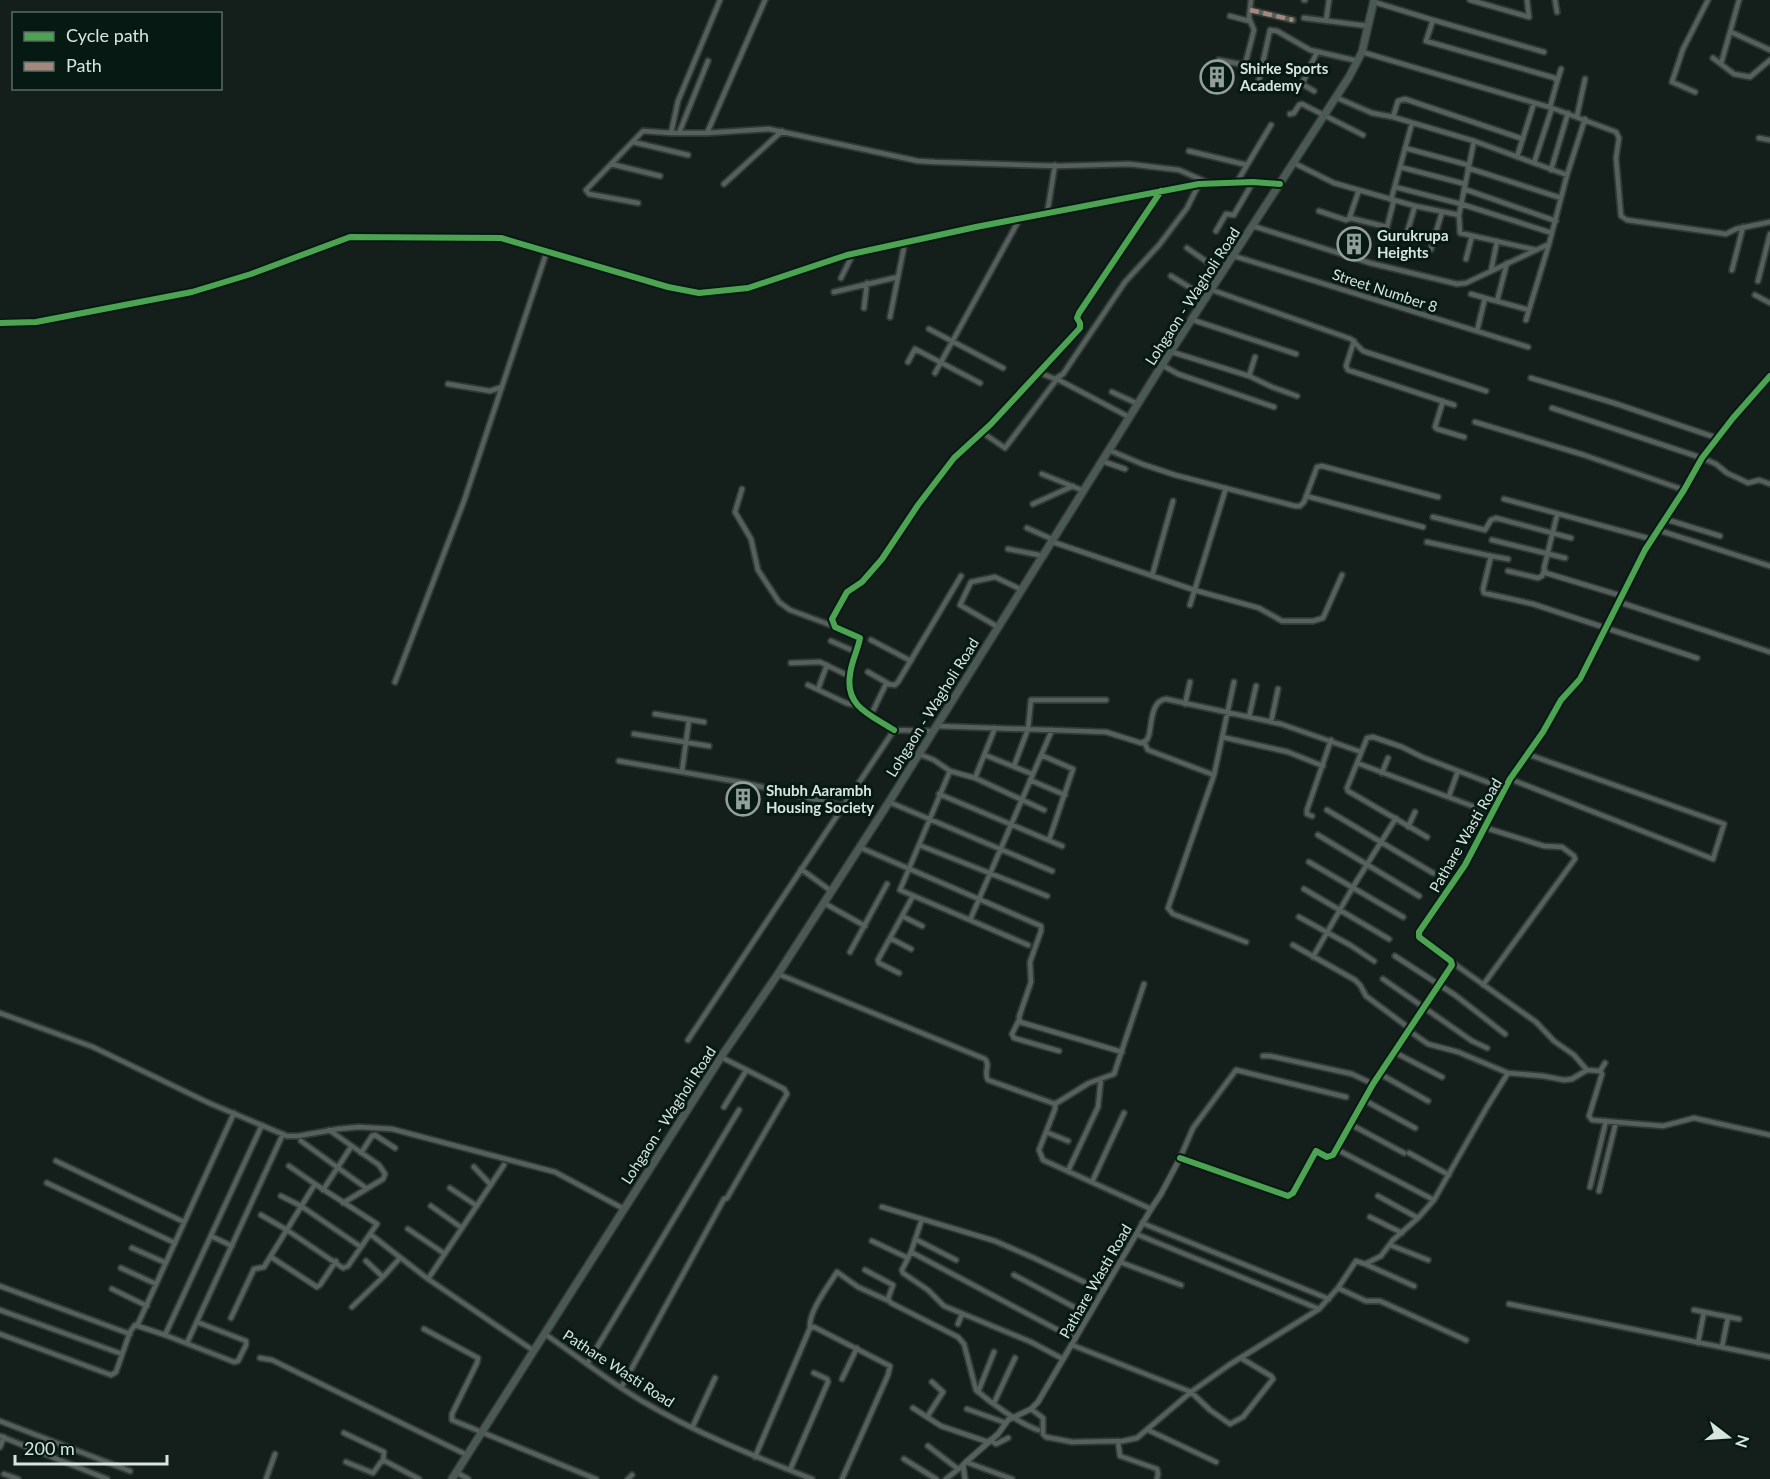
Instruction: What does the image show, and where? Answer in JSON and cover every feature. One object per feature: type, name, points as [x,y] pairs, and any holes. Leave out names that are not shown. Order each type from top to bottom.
[{"type":"main road","name":"Lohgaon - Wagholi Road","points":[[454,1476],[721,1057],[778,974],[889,802],[1108,450],[1358,62],[1374,1]]},
{"type":"street","points":[[671,133],[678,101],[720,0]]},
{"type":"street","points":[[707,133],[765,0]]},
{"type":"street","points":[[1219,60],[1245,65],[1254,30],[1249,21],[1251,0]]},
{"type":"street","points":[[1326,21],[1329,0]]},
{"type":"street","points":[[1470,0],[1529,17],[1527,0]]},
{"type":"street","points":[[1555,0],[1557,12]]},
{"type":"street","points":[[1695,92],[1672,82],[1683,49],[1708,0]]},
{"type":"street","points":[[1721,64],[1738,0]]},
{"type":"street","points":[[1374,1],[1544,52]]},
{"type":"street","points":[[1250,9],[1293,20]]},
{"type":"street","points":[[1230,16],[1249,21]]},
{"type":"street","points":[[1304,18],[1368,26]]},
{"type":"street","points":[[1433,20],[1426,41],[1554,78],[1557,82]]},
{"type":"street","points":[[1258,84],[1270,30],[1277,31],[1317,52],[1358,62]]},
{"type":"street","points":[[1731,32],[1770,50]]},
{"type":"street","points":[[1314,91],[1302,84],[1317,52]]},
{"type":"street","points":[[1362,52],[1585,118],[1618,133],[1617,165],[1623,219],[1723,234],[1743,227],[1770,222]]},
{"type":"street","points":[[1713,58],[1734,74],[1750,76],[1770,60]]},
{"type":"street","points":[[679,134],[708,61]]},
{"type":"street","points":[[1311,65],[1326,72]]},
{"type":"street","points":[[1534,163],[1561,69]]},
{"type":"street","points":[[1577,116],[1585,79]]},
{"type":"street","points":[[1335,97],[1372,113],[1474,141],[1567,176]]},
{"type":"street","points":[[1393,117],[1398,101],[1405,99],[1523,139]]},
{"type":"street","points":[[1517,157],[1534,103]]},
{"type":"street","points":[[1290,114],[1294,113],[1301,104],[1363,135]]},
{"type":"street","points":[[1551,170],[1568,113]]},
{"type":"street","points":[[1526,321],[1585,118]]},
{"type":"street","points":[[1319,211],[1346,220],[1350,218],[1387,227],[1412,123]]},
{"type":"street","points":[[1237,182],[1271,125]]},
{"type":"street","points":[[638,203],[587,194],[587,189],[643,131],[679,134],[764,128],[923,162],[1161,166],[1195,175],[1209,183]]},
{"type":"street","points":[[724,184],[782,131]]},
{"type":"street","points":[[1759,138],[1770,140]]},
{"type":"street","points":[[1474,141],[1459,215],[1460,233],[1537,250]]},
{"type":"street","points":[[633,142],[688,154]]},
{"type":"street","points":[[1405,148],[1561,198]]},
{"type":"street","points":[[1189,151],[1247,165]]},
{"type":"street","points":[[1294,163],[1334,183],[1415,206],[1459,215]]},
{"type":"street","points":[[611,164],[660,176]]},
{"type":"street","points":[[1047,214],[1055,165]]},
{"type":"street","points":[[1400,167],[1464,186],[1556,221]]},
{"type":"street","points":[[1216,231],[1226,214],[1234,215],[1253,182]]},
{"type":"street","points":[[0,323],[36,322],[192,292],[251,274],[350,237],[501,238],[668,287],[699,293],[756,286],[853,254],[1161,191],[1209,183],[1280,184]]},
{"type":"street","points":[[982,433],[1005,448],[1063,374],[1125,282],[1159,245],[1187,208],[1199,184]]},
{"type":"street","points":[[1395,187],[1461,204],[1552,233]]},
{"type":"street","points":[[1350,218],[1359,190]]},
{"type":"street","points":[[833,626],[832,619],[847,592],[862,582],[882,560],[918,505],[951,461],[982,433],[1080,328],[1077,318],[1079,313],[1161,191]]},
{"type":"street","points":[[1406,237],[1415,206]]},
{"type":"street","points":[[1431,249],[1442,212]]},
{"type":"street","points":[[935,373],[1019,220]]},
{"type":"street","points":[[1253,226],[1370,263],[1457,284],[1466,283],[1550,244]]},
{"type":"street","points":[[1732,270],[1743,227]]},
{"type":"street","points":[[1758,281],[1770,234]]},
{"type":"street","points":[[1466,259],[1472,236]]},
{"type":"street","points":[[1491,271],[1497,241]]},
{"type":"street","points":[[890,316],[905,242]]},
{"type":"street","points":[[1188,248],[1223,273]]},
{"type":"street","points":[[395,682],[464,501],[547,251]]},
{"type":"street","points":[[841,278],[853,254]]},
{"type":"street","name":"Street Number 8","points":[[1234,256],[1528,347]]},
{"type":"street","points":[[1497,301],[1507,263]]},
{"type":"street","points":[[1171,276],[1207,298]]},
{"type":"street","points":[[834,292],[898,277]]},
{"type":"street","points":[[864,308],[867,283]]},
{"type":"street","points":[[1212,290],[1354,341],[1363,351],[1486,391]]},
{"type":"street","points":[[1471,294],[1529,310]]},
{"type":"street","points":[[1755,295],[1770,303]]},
{"type":"street","points":[[1477,331],[1485,298]]},
{"type":"street","points":[[1193,320],[1296,354]]},
{"type":"street","points":[[929,329],[1003,369]]},
{"type":"street","points":[[1354,341],[1346,366],[1348,370],[1454,405]]},
{"type":"street","points":[[908,362],[915,348],[980,383]]},
{"type":"street","points":[[1172,352],[1249,376],[1297,396]]},
{"type":"street","points":[[1249,376],[1255,357]]},
{"type":"street","points":[[1162,365],[1178,374],[1274,407]]},
{"type":"street","points":[[1038,372],[1057,379],[1130,417]]},
{"type":"street","name":"Pathare Wasti Road","points":[[1453,963],[1418,935],[1465,865],[1510,779],[1543,732],[1561,700],[1580,680],[1651,539],[1684,490],[1702,458],[1770,376]]},
{"type":"street","points":[[1531,378],[1717,438]]},
{"type":"street","points":[[448,384],[490,391],[502,387]]},
{"type":"street","points":[[1112,392],[1138,404]]},
{"type":"street","points":[[1443,401],[1435,427],[1464,437]]},
{"type":"street","points":[[1552,408],[1702,458],[1748,483],[1759,480],[1770,484]]},
{"type":"street","points":[[1475,422],[1584,455],[1684,490]]},
{"type":"street","points":[[1108,450],[1142,464],[1298,506],[1302,504],[1306,496],[1317,467],[1322,465],[1438,497]]},
{"type":"street","points":[[1102,461],[1125,469]]},
{"type":"street","points":[[1042,474],[1084,491]]},
{"type":"street","points":[[1033,504],[1073,486]]},
{"type":"street","points":[[1190,604],[1226,488]]},
{"type":"street","points":[[742,489],[735,512],[751,539],[758,570],[779,602],[790,610],[860,638],[849,676],[850,693],[855,705]]},
{"type":"street","points":[[1306,496],[1424,527]]},
{"type":"street","points":[[1504,499],[1651,539]]},
{"type":"street","points":[[1152,576],[1173,501]]},
{"type":"street","points":[[1508,571],[1538,578],[1544,571],[1557,514]]},
{"type":"street","points":[[1433,517],[1485,530],[1491,520],[1496,518],[1571,538]]},
{"type":"street","points":[[1665,519],[1720,536]]},
{"type":"street","points":[[1027,528],[1053,541],[1152,576],[1259,608],[1282,621],[1313,621],[1323,618],[1342,575]]},
{"type":"street","points":[[1658,530],[1770,566]]},
{"type":"street","points":[[1492,540],[1565,558]]},
{"type":"street","points":[[1427,542],[1508,560]]},
{"type":"street","points":[[1008,549],[1044,556]]},
{"type":"street","points":[[1491,556],[1484,593],[1533,604],[1697,658]]},
{"type":"street","points":[[1544,571],[1770,652]]},
{"type":"street","points":[[868,672],[889,684],[897,684],[961,576]]},
{"type":"street","points":[[998,627],[960,604],[971,582],[995,577],[1022,590]]},
{"type":"street","points":[[871,640],[911,661]]},
{"type":"street","points":[[831,641],[856,652]]},
{"type":"street","points":[[791,663],[817,662],[849,676]]},
{"type":"street","points":[[818,689],[827,665]]},
{"type":"street","points":[[1185,704],[1190,682]]},
{"type":"street","points":[[1234,682],[1214,775],[1168,908],[1173,914],[1246,942]]},
{"type":"street","points":[[871,715],[885,686],[889,684]]},
{"type":"street","points":[[808,685],[855,705],[894,730],[996,728],[1106,732],[1144,742]]},
{"type":"street","points":[[1249,717],[1256,686]]},
{"type":"street","points":[[1270,722],[1278,689]]},
{"type":"street","points":[[1144,742],[1149,735],[1158,701],[1166,699],[1270,722],[1331,740],[1361,752]]},
{"type":"street","points":[[1014,766],[1028,729],[1031,700],[1106,700]]},
{"type":"street","points":[[655,714],[704,722]]},
{"type":"street","points":[[682,771],[689,720]]},
{"type":"street","points":[[975,778],[996,728]]},
{"type":"street","points":[[688,1040],[894,730]]},
{"type":"street","points":[[970,920],[1052,730]]},
{"type":"street","points":[[634,734],[709,746]]},
{"type":"street","points":[[1222,737],[1288,752],[1323,766]]},
{"type":"street","points":[[1427,837],[1347,790],[1367,738],[1373,737],[1505,789]]},
{"type":"street","points":[[1312,816],[1307,814],[1306,810],[1331,740]]},
{"type":"street","points":[[1144,742],[1148,750],[1214,775]]},
{"type":"street","points":[[918,754],[934,760],[950,771],[975,778],[1044,810]]},
{"type":"street","points":[[985,754],[1032,774]]},
{"type":"street","points":[[1510,779],[1713,859],[1724,824],[1527,754]]},
{"type":"street","points":[[1041,755],[1073,767],[1049,840]]},
{"type":"street","points":[[1382,773],[1388,758]]},
{"type":"street","points":[[619,761],[745,783],[843,806]]},
{"type":"street","points":[[1357,763],[1491,813]]},
{"type":"street","points":[[950,771],[900,890],[1028,945]]},
{"type":"street","points":[[1449,796],[1458,771]]},
{"type":"street","points":[[1030,780],[1065,795]]},
{"type":"street","points":[[939,794],[1062,846]]},
{"type":"street","points":[[889,802],[1052,871]]},
{"type":"street","points":[[1327,810],[1433,873]]},
{"type":"street","points":[[1408,827],[1414,812]]},
{"type":"street","points":[[1314,957],[1379,842],[1396,818]]},
{"type":"street","points":[[1483,827],[1544,846],[1562,847],[1575,859],[1483,985]]},
{"type":"street","points":[[1318,835],[1419,896]]},
{"type":"street","points":[[920,845],[1047,896]]},
{"type":"street","points":[[859,847],[1041,926],[1030,962],[1031,982],[1011,1034],[1014,1038],[1059,1051]]},
{"type":"street","points":[[1309,862],[1403,917]]},
{"type":"street","points":[[801,869],[831,891]]},
{"type":"street","points":[[850,952],[887,884]]},
{"type":"street","points":[[1304,889],[1389,939]]},
{"type":"street","points":[[899,973],[879,962],[912,896]]},
{"type":"street","points":[[824,903],[864,926]]},
{"type":"street","points":[[902,916],[922,926]]},
{"type":"street","points":[[1299,917],[1374,960]]},
{"type":"street","points":[[890,938],[911,949]]},
{"type":"street","points":[[1293,945],[1359,983],[1366,996],[1434,1046],[1458,1052],[1508,1073],[1564,1080],[1587,1070],[1600,1071]]},
{"type":"street","points":[[1395,956],[1455,994],[1505,1034]]},
{"type":"street","points":[[1180,1158],[1291,1195],[1315,1152],[1319,1151],[1330,1157],[1336,1149],[1373,1084],[1453,963],[1536,1023],[1554,1041],[1574,1055],[1587,1070]]},
{"type":"street","points":[[778,974],[985,1059],[988,1064],[986,1074],[988,1080],[1055,1104]]},
{"type":"street","points":[[1383,980],[1472,1041],[1487,1048]]},
{"type":"street","points":[[1144,984],[1114,1074],[1077,1090],[1055,1104],[1039,1150],[1043,1160],[1151,1209]]},
{"type":"street","points":[[0,1013],[93,1047],[173,1086],[283,1134],[298,1136],[359,1127],[392,1129],[564,1176],[624,1209]]},
{"type":"street","points":[[1018,1020],[1122,1052]]},
{"type":"street","points":[[1394,1052],[1442,1077]]},
{"type":"street","points":[[1263,1056],[1352,1074],[1373,1084]]},
{"type":"street","points":[[621,1388],[724,1199],[727,1198],[787,1094],[784,1089],[721,1057]]},
{"type":"street","points":[[1605,1064],[1600,1071],[1602,1074],[1589,1116],[1592,1120],[1663,1126],[1694,1118],[1770,1135]]},
{"type":"street","name":"Pathare Wasti Road","points":[[946,1479],[1006,1423],[1031,1409],[1038,1402],[1161,1194],[1196,1123],[1236,1070],[1346,1097]]},
{"type":"street","points":[[724,1107],[746,1071]]},
{"type":"street","points":[[1365,1264],[1381,1256],[1434,1200],[1508,1073]]},
{"type":"street","points":[[1380,1074],[1428,1101]]},
{"type":"street","points":[[1068,1171],[1098,1107],[1101,1079]]},
{"type":"street","points":[[1364,1100],[1415,1128]]},
{"type":"street","points":[[587,1364],[739,1110]]},
{"type":"street","points":[[137,1326],[234,1113]]},
{"type":"street","points":[[1092,1182],[1124,1113]]},
{"type":"street","points":[[1590,1187],[1606,1121]]},
{"type":"street","points":[[1599,1191],[1616,1122]]},
{"type":"street","points":[[1350,1124],[1449,1175]]},
{"type":"street","points":[[165,1335],[262,1125]]},
{"type":"street","points":[[329,1130],[380,1165],[385,1174],[382,1179],[343,1203]]},
{"type":"street","points":[[1046,1132],[1068,1140]]},
{"type":"street","points":[[187,1343],[283,1134]]},
{"type":"street","points":[[361,1153],[375,1135],[395,1148]]},
{"type":"street","points":[[301,1141],[366,1188]]},
{"type":"street","points":[[323,1190],[351,1147]]},
{"type":"street","points":[[1336,1149],[1434,1200]]},
{"type":"street","points":[[56,1161],[184,1222]]},
{"type":"street","points":[[428,1279],[504,1165]]},
{"type":"street","points":[[261,1215],[345,1268],[377,1224],[289,1166]]},
{"type":"street","points":[[474,1167],[491,1185]]},
{"type":"street","points":[[47,1183],[175,1243]]},
{"type":"street","points":[[231,1318],[254,1269],[263,1268],[271,1257],[315,1184]]},
{"type":"street","points":[[450,1188],[477,1206]]},
{"type":"street","points":[[280,1196],[301,1206],[361,1247]]},
{"type":"street","points":[[1378,1196],[1418,1218]]},
{"type":"street","points":[[431,1206],[462,1228]]},
{"type":"street","points":[[882,1207],[995,1241],[1103,1292]]},
{"type":"street","points":[[1370,1217],[1402,1233]]},
{"type":"street","points":[[922,1219],[902,1272],[928,1290],[944,1306],[1031,1342],[1063,1359]]},
{"type":"street","points":[[1142,1223],[1329,1299]]},
{"type":"street","points":[[408,1229],[445,1254]]},
{"type":"street","points":[[370,1234],[428,1279],[534,1351]]},
{"type":"street","points":[[1136,1234],[1319,1309]]},
{"type":"street","points":[[211,1236],[232,1246]]},
{"type":"street","points":[[915,1239],[956,1260]]},
{"type":"street","points":[[872,1241],[908,1258]]},
{"type":"street","points":[[1390,1245],[1428,1260]]},
{"type":"street","points":[[132,1248],[166,1263]]},
{"type":"street","points":[[911,1252],[1073,1342],[1191,1392],[1228,1424],[1234,1424],[1240,1420],[1273,1379],[1272,1376],[1241,1358]]},
{"type":"street","points":[[271,1257],[317,1287],[336,1261]]},
{"type":"street","points":[[352,1307],[399,1258]]},
{"type":"street","points":[[366,1261],[383,1277]]},
{"type":"street","points":[[1031,1409],[1042,1418],[1043,1434],[1046,1437],[1072,1442],[1118,1441],[1137,1438],[1191,1392],[1319,1309],[1338,1288],[1356,1261],[1414,1286]]},
{"type":"street","points":[[1120,1262],[1181,1286]]},
{"type":"street","points":[[121,1268],[156,1284]]},
{"type":"street","points":[[865,1270],[893,1285],[889,1301]]},
{"type":"street","points":[[755,1457],[810,1328],[809,1322],[813,1312],[837,1272],[858,1287],[962,1340],[974,1387],[978,1392],[1022,1424],[1038,1431]]},
{"type":"street","points":[[1014,1275],[1089,1315]]},
{"type":"street","points":[[0,1286],[130,1334]]},
{"type":"street","points":[[1338,1288],[1365,1301],[1380,1301],[1466,1340]]},
{"type":"street","points":[[112,1289],[147,1306]]},
{"type":"street","points":[[1509,1304],[1770,1357]]},
{"type":"street","points":[[0,1310],[122,1354]]},
{"type":"street","points":[[1694,1310],[1739,1319]]},
{"type":"street","points":[[1698,1342],[1704,1312]]},
{"type":"street","points":[[957,1324],[962,1314]]},
{"type":"street","points":[[1722,1347],[1728,1317]]},
{"type":"street","points":[[0,1334],[111,1375],[116,1372],[133,1326],[165,1335],[236,1362],[246,1345],[243,1340],[197,1322]]},
{"type":"street","points":[[810,1328],[814,1327],[857,1348],[888,1364],[890,1369],[842,1479]]},
{"type":"street","points":[[424,1329],[478,1358],[451,1417],[454,1422],[482,1431],[596,1479]]},
{"type":"street","name":"Pathare Wasti Road","points":[[544,1334],[621,1388],[692,1428],[755,1457],[812,1479]]},
{"type":"street","points":[[842,1378],[857,1348]]},
{"type":"street","points":[[978,1392],[994,1352]]},
{"type":"street","points":[[260,1358],[272,1360],[467,1455]]},
{"type":"street","points":[[994,1403],[1015,1358]]},
{"type":"street","points":[[790,1470],[828,1382],[827,1379],[814,1373]]},
{"type":"street","points":[[692,1428],[715,1378]]},
{"type":"street","points":[[927,1417],[943,1392],[932,1382]]},
{"type":"street","points":[[913,1408],[941,1426],[996,1444],[1008,1438]]},
{"type":"street","points":[[967,1409],[1006,1423]]},
{"type":"street","points":[[0,1421],[130,1471]]},
{"type":"street","points":[[1148,1430],[1216,1462]]},
{"type":"street","points":[[344,1433],[384,1452],[383,1461],[373,1473],[346,1462]]},
{"type":"street","points":[[0,1447],[2,1436],[107,1479]]},
{"type":"street","points":[[1118,1441],[1120,1456],[1157,1469],[1157,1479]]},
{"type":"street","points":[[928,1446],[962,1465],[1012,1479]]},
{"type":"street","points":[[266,1479],[275,1454]]},
{"type":"street","points":[[904,1459],[936,1479]]},
{"type":"street","points":[[383,1461],[420,1479]]},
{"type":"street","points":[[962,1465],[965,1479]]},
{"type":"street","points":[[4,1474],[18,1479]]},
{"type":"street","points":[[454,1476],[468,1479]]},
{"type":"marked path","points":[[1250,10],[1293,20]]},
{"type":"cycle path","points":[[0,323],[36,322],[192,292],[251,274],[350,237],[501,238],[668,287],[699,293],[748,288],[847,255],[976,227],[1199,184],[1253,182],[1280,184]]},
{"type":"cycle path","points":[[894,730],[856,703],[850,686],[850,675],[860,638],[835,627],[832,619],[847,592],[862,582],[882,559],[918,505],[954,458],[991,424],[1080,328],[1077,318],[1079,313],[1161,191]]},
{"type":"cycle path","points":[[1180,1158],[1288,1196],[1293,1193],[1316,1151],[1327,1157],[1333,1155],[1373,1084],[1452,965],[1451,961],[1419,937],[1419,932],[1465,865],[1510,779],[1543,732],[1561,700],[1580,679],[1645,550],[1702,458],[1770,376]]},
{"type":"place","name":"Shirke Sports Academy","points":[[1217,77]]},
{"type":"place","name":"Gurukrupa Heights","points":[[1354,244]]},
{"type":"place","name":"Shubh Aarambh Housing Society","points":[[743,799]]}]
